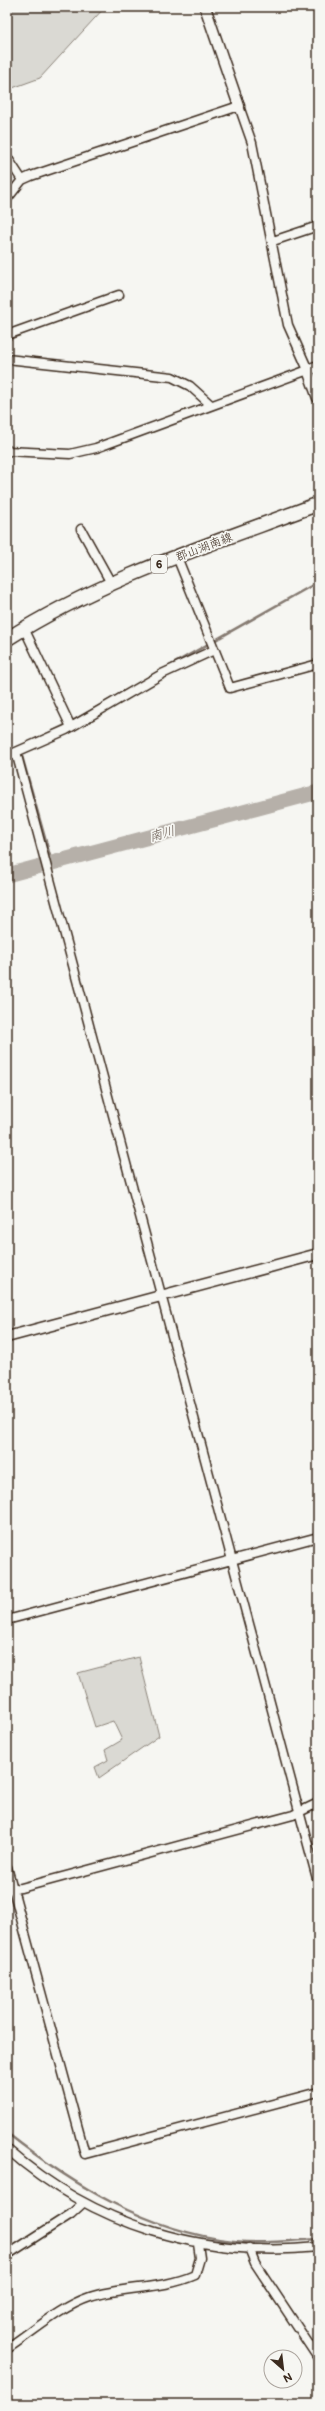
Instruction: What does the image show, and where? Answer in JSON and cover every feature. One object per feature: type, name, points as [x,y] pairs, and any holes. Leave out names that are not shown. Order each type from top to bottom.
[{"type":"main road","name":"郡山湖南線","points":[[7,639],[62,606],[111,583],[318,504]]},
{"type":"street","points":[[205,7],[252,143],[273,241],[288,325],[308,370],[318,398]]},
{"type":"street","points":[[7,199],[22,180],[239,106]]},
{"type":"street","points":[[7,157],[22,180]]},
{"type":"street","points":[[273,241],[318,226]]},
{"type":"street","points":[[7,335],[119,295]]},
{"type":"street","points":[[7,359],[172,377],[190,386],[211,405]]},
{"type":"street","points":[[7,451],[76,453],[96,448],[318,366]]},
{"type":"street","points":[[81,529],[111,583]]},
{"type":"street","points":[[177,557],[230,688],[318,664]]},
{"type":"street","points":[[24,628],[71,727]]},
{"type":"street","points":[[7,756],[71,727],[162,674],[214,650]]},
{"type":"street","points":[[16,752],[318,1882]]},
{"type":"street","points":[[7,1337],[318,1254]]},
{"type":"street","points":[[7,1620],[318,1537]]},
{"type":"street","points":[[10,1889],[300,1813],[318,1803]]},
{"type":"street","points":[[7,1867],[10,1889],[85,2154],[318,2092]]},
{"type":"street","points":[[7,2149],[22,2163],[83,2203],[146,2230],[198,2244],[249,2248],[318,2247]]},
{"type":"street","points":[[7,2256],[71,2214],[83,2203]]},
{"type":"street","points":[[7,2349],[64,2310],[90,2298],[156,2286],[195,2275],[200,2258],[198,2244]]},
{"type":"street","points":[[249,2248],[255,2263],[318,2358]]},
{"type":"shaded area","points":[[7,7],[105,7],[40,78],[7,90]]},
{"type":"shaded area","points":[[139,1657],[159,1736],[99,1778],[95,1767],[108,1760],[105,1750],[122,1740],[113,1721],[95,1727],[78,1673]]},
{"type":"waterway","points":[[32,741],[65,725],[318,582]]},
{"type":"waterway","points":[[22,756],[52,863]]},
{"type":"waterway","name":"南川","points":[[7,875],[318,792]]},
{"type":"waterway","points":[[7,2133],[58,2170],[112,2203],[171,2227],[201,2236],[244,2242],[276,2242],[318,2239]]}]
